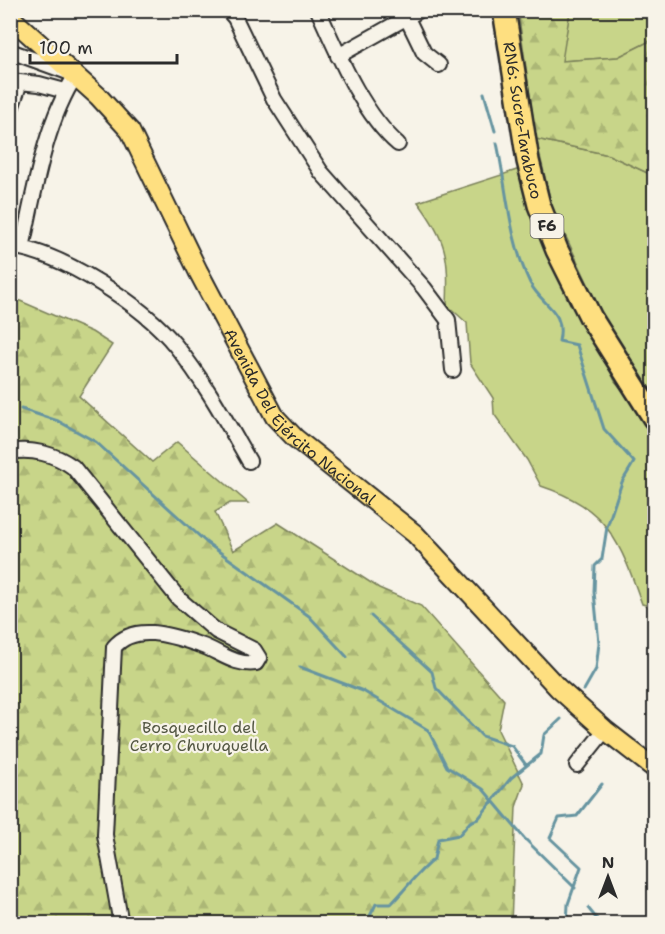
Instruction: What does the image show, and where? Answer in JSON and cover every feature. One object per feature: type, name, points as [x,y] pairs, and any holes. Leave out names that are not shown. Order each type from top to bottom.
[{"type":"highway","name":"RN6: Sucre-Tarabuco","points":[[504,10],[528,161],[539,205],[557,250],[591,318],[654,418]]},
{"type":"main road","name":"Avenida Del Ejército Nacional","points":[[10,16],[76,75],[130,131],[198,271],[275,417],[295,438],[415,534],[558,688],[605,730],[654,768]]},
{"type":"street","points":[[228,10],[235,18],[274,99],[321,172],[424,288],[448,320],[453,370]]},
{"type":"street","points":[[318,10],[338,56],[382,130],[398,144]]},
{"type":"street","points":[[338,56],[420,10]]},
{"type":"street","points":[[407,18],[424,53],[439,65]]},
{"type":"street","points":[[10,51],[76,75],[65,91],[16,247],[91,275],[174,343],[207,388],[249,461]]},
{"type":"street","points":[[10,112],[15,81],[65,91]]},
{"type":"street","points":[[10,452],[36,452],[58,457],[73,467],[179,599],[216,631],[254,650],[259,658],[256,663],[238,663],[200,645],[143,631],[122,637],[114,647],[105,835],[121,924]]},
{"type":"street","points":[[577,765],[605,730]]},
{"type":"green space","points":[[518,11],[570,11],[562,61],[618,57],[654,39],[654,176],[609,155],[536,139]]},
{"type":"green space","points":[[570,11],[654,11],[654,39],[618,57],[561,61]]},
{"type":"green space","points":[[536,139],[609,155],[654,176],[654,398],[634,376],[552,207]]},
{"type":"green space","points":[[523,168],[582,313],[615,381],[654,428],[654,607],[642,604],[618,545],[597,517],[564,495],[541,486],[527,460],[494,414],[493,398],[470,363],[467,323],[447,305],[444,250],[435,228],[418,202]]},
{"type":"green space","name":"Bosquecillo del Cerro Churuquella","points":[[11,297],[92,332],[112,345],[79,396],[152,462],[177,442],[248,503],[230,503],[215,512],[233,551],[278,523],[379,588],[421,606],[504,700],[498,730],[524,784],[516,807],[511,923],[11,924]]},
{"type":"waterway","points":[[484,93],[495,131]]},
{"type":"waterway","points":[[497,143],[513,232],[523,267],[535,291],[556,315],[559,322],[559,341],[577,345],[604,429],[634,462],[622,482],[607,527],[602,559],[595,566],[594,592],[599,643],[596,669],[584,690]]},
{"type":"waterway","points":[[21,409],[58,421],[96,442],[207,543],[309,616],[347,657]]},
{"type":"waterway","points":[[371,616],[432,672],[436,688],[482,736],[512,746],[526,765]]},
{"type":"waterway","points":[[300,667],[363,691],[428,730],[447,767],[483,789],[524,838],[575,888]]},
{"type":"waterway","points":[[366,924],[376,904],[391,904],[434,859],[438,839],[459,835],[470,822],[478,819],[511,778],[541,754],[544,735],[561,719]]},
{"type":"waterway","points":[[567,924],[568,904],[581,867],[550,838],[559,818],[577,816],[602,784]]},
{"type":"waterway","points":[[588,908],[601,924]]}]
